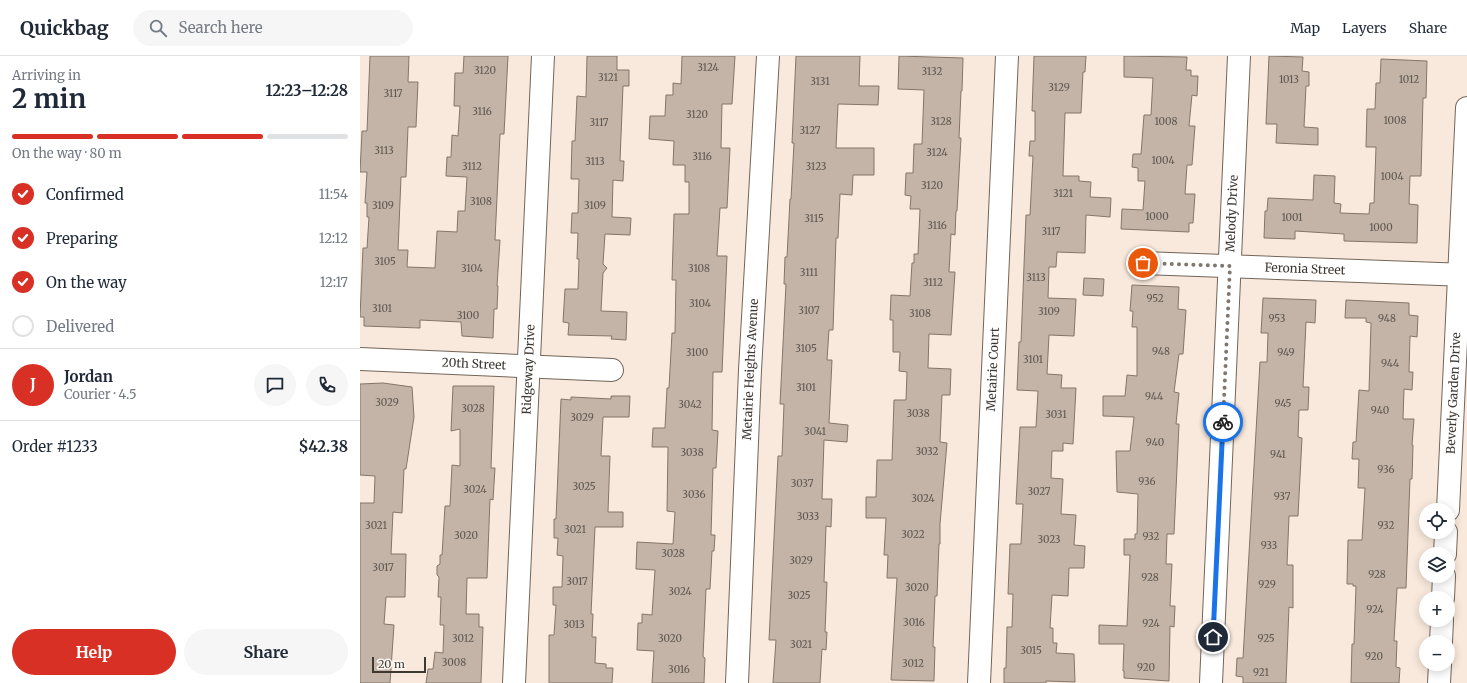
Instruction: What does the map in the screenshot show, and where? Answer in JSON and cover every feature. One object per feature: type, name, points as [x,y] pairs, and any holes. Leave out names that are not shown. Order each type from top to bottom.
[{"type":"street","name":"Ridgeway Drive","points":[[514,683],[543,56]]},
{"type":"street","name":"Metairie Heights Avenue","points":[[737,683],[750,378],[768,56]]},
{"type":"street","name":"Metairie Court","points":[[978,683],[1007,56]]},
{"type":"street","name":"Melody Drive","points":[[1211,683],[1239,56]]},
{"type":"street","name":"Beverly Garden Drive","points":[[1448,503],[1463,275],[1467,108]]},
{"type":"street","name":"Feronia Street","points":[[1143,263],[1463,275]]},
{"type":"street","name":"20th Street","points":[[360,359],[529,368],[612,370]]},
{"type":"street","points":[[1439,683],[1440,671]]},
{"type":"building","points":[[370,56],[409,56],[408,82],[418,82],[416,127],[408,127],[406,177],[401,177],[398,250],[408,250],[407,267],[435,268],[437,231],[457,232],[458,211],[465,211],[467,177],[446,176],[447,157],[451,157],[452,135],[458,136],[460,106],[454,106],[455,73],[463,73],[464,56],[508,56],[504,134],[500,134],[495,240],[500,240],[497,309],[494,309],[493,338],[462,336],[461,322],[420,320],[420,328],[364,326],[364,317],[360,317],[363,248],[367,248],[369,217],[367,217],[367,203],[365,203],[367,172],[360,172],[362,131],[367,131]]},
{"type":"building","points":[[587,56],[617,56],[617,70],[629,70],[629,86],[623,86],[620,161],[624,161],[623,181],[613,180],[612,217],[631,218],[630,235],[605,234],[603,264],[607,268],[603,273],[601,311],[627,312],[626,340],[611,339],[612,336],[568,335],[569,323],[563,322],[565,289],[578,289],[578,233],[571,233],[572,213],[578,213],[579,179],[571,179],[572,141],[575,141],[577,96],[586,97]]},
{"type":"building","points":[[682,56],[735,56],[732,104],[722,104],[721,148],[730,148],[727,208],[720,208],[717,256],[727,256],[722,372],[713,372],[712,430],[718,431],[716,468],[713,468],[711,535],[715,535],[714,551],[712,551],[710,589],[706,589],[703,657],[705,658],[704,683],[652,683],[654,651],[637,650],[638,623],[642,623],[642,614],[652,615],[655,570],[636,569],[637,542],[673,544],[675,512],[667,511],[668,447],[652,447],[653,428],[665,428],[672,333],[675,333],[676,280],[672,280],[674,214],[689,214],[689,182],[685,182],[685,165],[673,165],[674,141],[649,139],[650,116],[665,116],[666,95],[673,95],[673,83],[681,84]]},
{"type":"building","points":[[796,56],[860,56],[859,86],[879,86],[878,105],[838,104],[836,148],[874,148],[874,175],[853,175],[852,195],[840,194],[838,238],[836,238],[833,330],[829,330],[827,360],[832,360],[829,423],[848,425],[847,442],[824,440],[822,499],[832,499],[831,527],[826,526],[824,582],[827,582],[825,632],[827,632],[826,650],[822,649],[820,683],[773,683],[776,640],[769,640],[778,456],[782,456],[784,404],[780,404],[786,284],[784,284],[794,143],[792,143]]},
{"type":"building","points":[[899,56],[963,58],[957,211],[955,235],[951,234],[949,272],[955,272],[951,335],[929,334],[928,368],[951,369],[950,395],[942,395],[940,442],[947,443],[940,524],[937,596],[935,596],[933,647],[935,647],[934,681],[891,680],[897,578],[887,578],[888,555],[884,555],[886,518],[866,518],[866,497],[876,497],[877,460],[892,460],[894,400],[906,400],[907,372],[899,371],[900,352],[893,352],[893,320],[890,320],[891,295],[910,296],[912,263],[914,263],[914,254],[918,254],[920,209],[910,209],[911,196],[905,195],[906,173],[913,173],[914,144],[922,144],[924,90],[898,89]]},
{"type":"building","points":[[1034,56],[1086,56],[1085,72],[1083,72],[1081,113],[1065,113],[1063,176],[1079,176],[1079,181],[1091,182],[1090,197],[1111,198],[1110,217],[1086,215],[1085,253],[1057,252],[1056,267],[1049,267],[1048,298],[1076,299],[1074,336],[1049,335],[1047,374],[1062,375],[1061,388],[1076,388],[1073,444],[1063,443],[1063,451],[1052,451],[1051,478],[1063,479],[1061,514],[1076,515],[1074,545],[1085,546],[1084,568],[1069,568],[1068,596],[1052,595],[1050,628],[1053,628],[1053,643],[1057,643],[1056,653],[1074,654],[1075,682],[1046,681],[1046,683],[1004,683],[1007,627],[1012,627],[1013,594],[1008,594],[1010,544],[1021,544],[1023,504],[1016,504],[1020,427],[1036,427],[1038,391],[1017,390],[1019,342],[1021,342],[1026,215],[1030,215],[1033,156],[1029,156],[1030,141],[1035,141],[1035,111],[1032,111]]},
{"type":"building","points":[[1124,56],[1187,57],[1186,70],[1191,70],[1191,76],[1198,76],[1197,96],[1192,95],[1189,126],[1195,126],[1192,165],[1187,165],[1185,194],[1195,194],[1193,223],[1189,223],[1189,232],[1121,229],[1122,209],[1143,210],[1145,181],[1138,181],[1138,168],[1132,167],[1133,154],[1141,154],[1144,115],[1151,115],[1153,78],[1124,77]]},
{"type":"building","points":[[1269,56],[1303,57],[1302,71],[1309,72],[1309,86],[1306,86],[1304,127],[1318,128],[1318,145],[1276,143],[1277,124],[1266,124]]},
{"type":"building","points":[[1381,59],[1427,61],[1426,98],[1423,98],[1421,176],[1410,176],[1409,204],[1418,205],[1417,243],[1344,241],[1344,234],[1295,231],[1295,239],[1264,238],[1265,211],[1267,211],[1268,198],[1313,200],[1314,175],[1335,176],[1334,203],[1341,204],[1340,213],[1369,214],[1370,203],[1374,203],[1376,147],[1366,147],[1367,109],[1375,109],[1376,83],[1380,83]]},
{"type":"building","points":[[1084,278],[1104,279],[1103,296],[1083,295]]},
{"type":"building","points":[[1132,285],[1179,287],[1178,309],[1186,310],[1183,354],[1179,354],[1174,392],[1179,393],[1176,424],[1179,424],[1174,534],[1167,534],[1166,564],[1172,564],[1170,606],[1175,606],[1174,627],[1170,626],[1169,681],[1124,678],[1124,644],[1099,644],[1099,625],[1127,626],[1130,555],[1124,555],[1124,539],[1135,539],[1135,534],[1137,534],[1138,494],[1117,492],[1116,451],[1130,451],[1134,417],[1103,416],[1103,396],[1125,396],[1127,375],[1137,376],[1137,327],[1132,327],[1133,311],[1130,311]]},
{"type":"building","points":[[1263,298],[1316,300],[1315,323],[1306,322],[1303,387],[1309,387],[1308,410],[1299,410],[1298,437],[1302,438],[1298,516],[1289,516],[1287,565],[1293,565],[1293,608],[1289,607],[1286,683],[1243,683],[1243,677],[1236,676],[1237,658],[1243,658],[1260,362],[1267,362],[1268,333],[1261,333]]},
{"type":"building","points":[[1346,300],[1409,303],[1409,315],[1418,316],[1417,337],[1410,336],[1409,372],[1413,372],[1412,390],[1404,389],[1403,419],[1414,419],[1406,588],[1397,588],[1394,641],[1397,641],[1396,667],[1400,668],[1399,683],[1351,683],[1356,586],[1353,586],[1353,584],[1347,584],[1348,540],[1362,540],[1365,488],[1358,488],[1359,459],[1352,459],[1353,442],[1356,442],[1359,390],[1369,391],[1371,323],[1366,322],[1366,318],[1345,318]]},
{"type":"building","points":[[383,383],[412,387],[414,417],[406,469],[404,469],[402,513],[393,512],[391,554],[406,554],[405,597],[386,597],[384,624],[394,625],[390,683],[360,683],[360,503],[374,503],[375,476],[360,475],[360,384]]},
{"type":"building","points":[[453,386],[494,386],[491,468],[495,468],[493,500],[490,499],[487,578],[467,578],[466,614],[479,614],[479,627],[483,627],[481,683],[426,683],[428,669],[433,669],[435,652],[443,653],[444,625],[440,625],[441,597],[438,597],[439,577],[437,575],[437,566],[440,564],[440,555],[442,555],[445,506],[450,506],[452,465],[460,466],[460,429],[451,431]]},
{"type":"building","points":[[611,396],[630,396],[629,417],[603,417],[601,456],[610,456],[608,512],[623,512],[623,527],[595,527],[591,614],[593,614],[592,637],[596,637],[595,663],[606,664],[606,668],[613,668],[612,683],[549,683],[549,635],[554,635],[556,605],[553,605],[553,587],[562,587],[563,556],[557,555],[558,538],[554,538],[561,399],[571,400],[571,397],[611,399]]},
{"type":"way so far","points":[[1143,263],[1230,266],[1223,422]]},
{"type":"route","points":[[1213,637],[1223,422]]}]
